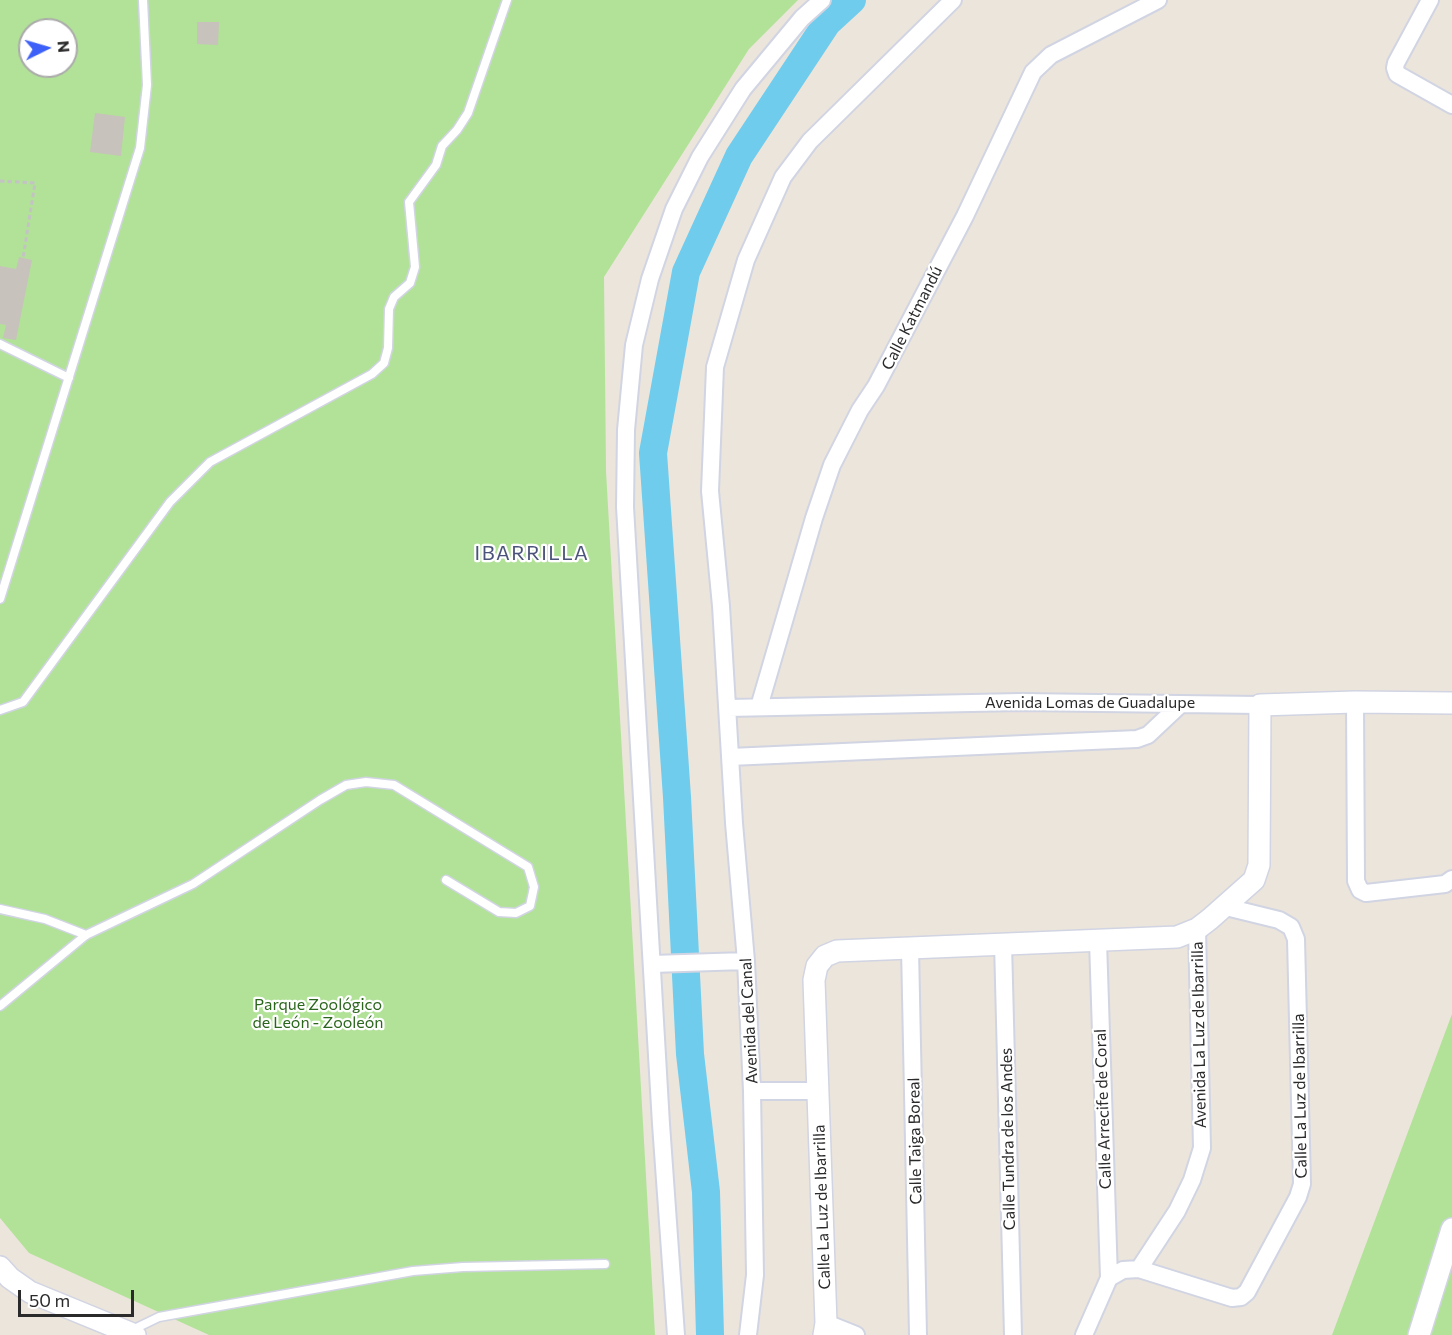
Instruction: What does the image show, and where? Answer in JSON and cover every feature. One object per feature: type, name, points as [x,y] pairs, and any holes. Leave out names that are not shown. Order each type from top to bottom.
[{"type":"street","points":[[676,1335],[661,1124],[658,964],[625,507],[626,430],[634,345],[650,279],[674,209],[700,158],[743,89],[802,18],[822,0]]},
{"type":"street","name":"Calle Katmandú","points":[[759,707],[814,518],[832,465],[965,216],[1033,72],[1051,55],[1158,0]]},
{"type":"street","points":[[1430,0],[1396,63],[1397,74],[1452,105]]},
{"type":"street","name":"Avenida del Canal","points":[[748,1335],[755,1275],[752,1091],[746,961],[710,491],[715,367],[746,260],[783,177],[810,141],[944,3]]},
{"type":"street","name":"Avenida Lomas de Guadalupe","points":[[728,708],[1020,702],[1260,705],[1355,702],[1452,703]]},
{"type":"street","points":[[1355,702],[1356,881],[1360,890],[1366,893],[1445,884],[1452,879]]},
{"type":"street","points":[[1452,703],[1452,709]]},
{"type":"street","points":[[730,757],[1137,739],[1148,735],[1181,704]]},
{"type":"street","name":"Avenida La Luz de Ibarrilla","points":[[1139,1269],[1177,1210],[1192,1180],[1202,1148],[1197,929],[1226,907],[1254,880],[1259,865],[1260,705]]},
{"type":"street","name":"Calle La Luz de Ibarrilla","points":[[1139,1269],[1232,1298],[1241,1297],[1247,1292],[1298,1197],[1302,1184],[1296,939],[1291,927],[1279,920],[1226,907]]},
{"type":"street","name":"Calle La Luz de Ibarrilla","points":[[825,1329],[814,980],[817,966],[825,956],[837,951],[1177,937],[1197,929]]},
{"type":"street","name":"Calle Arrecife de Coral","points":[[1098,941],[1109,1278]]},
{"type":"street","name":"Calle Tundra de los Andes","points":[[1003,943],[1013,1335]]},
{"type":"street","name":"Calle Taiga Boreal","points":[[910,948],[918,1335]]},
{"type":"street","points":[[658,964],[746,961]]},
{"type":"street","points":[[752,1091],[817,1091]]},
{"type":"street","points":[[1419,1335],[1452,1229]]},
{"type":"street","points":[[0,1267],[10,1278],[30,1292],[131,1333]]},
{"type":"street","points":[[1084,1335],[1109,1278],[1123,1270],[1139,1269]]},
{"type":"street","points":[[825,1329],[856,1335]]},
{"type":"lane","points":[[0,599],[140,148],[147,85],[143,0]]},
{"type":"lane","points":[[0,710],[23,702],[170,502],[210,462],[372,374],[384,363],[388,348],[388,309],[394,297],[410,283],[415,267],[409,202],[436,165],[442,146],[457,130],[468,113],[507,0]]},
{"type":"lane","points":[[0,344],[69,378]]},
{"type":"lane","points":[[0,1006],[86,935],[193,884],[346,785],[366,782],[394,785],[528,867],[534,887],[530,906],[516,913],[499,912],[446,880]]},
{"type":"lane","points":[[0,909],[45,919],[86,935]]},
{"type":"lane","points":[[131,1333],[159,1317],[413,1271],[463,1267],[605,1264]]},
{"type":"path","points":[[0,181],[35,183],[22,258]]},
{"type":"green space","name":"Parque Zoológico de León - Zooleón","points":[[0,0],[798,0],[749,49],[604,277],[606,471],[655,1335],[209,1335],[29,1253],[0,1218]]},
{"type":"green space","points":[[1452,1014],[1452,1335],[1332,1335]]},
{"type":"building","points":[[197,22],[219,22],[218,45],[197,44]]},
{"type":"building","points":[[95,113],[125,117],[121,156],[90,152]]},
{"type":"building","points":[[19,257],[32,260],[16,340],[3,338],[6,325],[0,324],[0,266],[16,269]]},
{"type":"waterway","points":[[710,1335],[706,1192],[690,1054],[677,797],[653,453],[686,272],[739,156],[827,23],[852,0]]},
{"type":"district","name":"IBARRILLA","points":[[532,553]]}]
